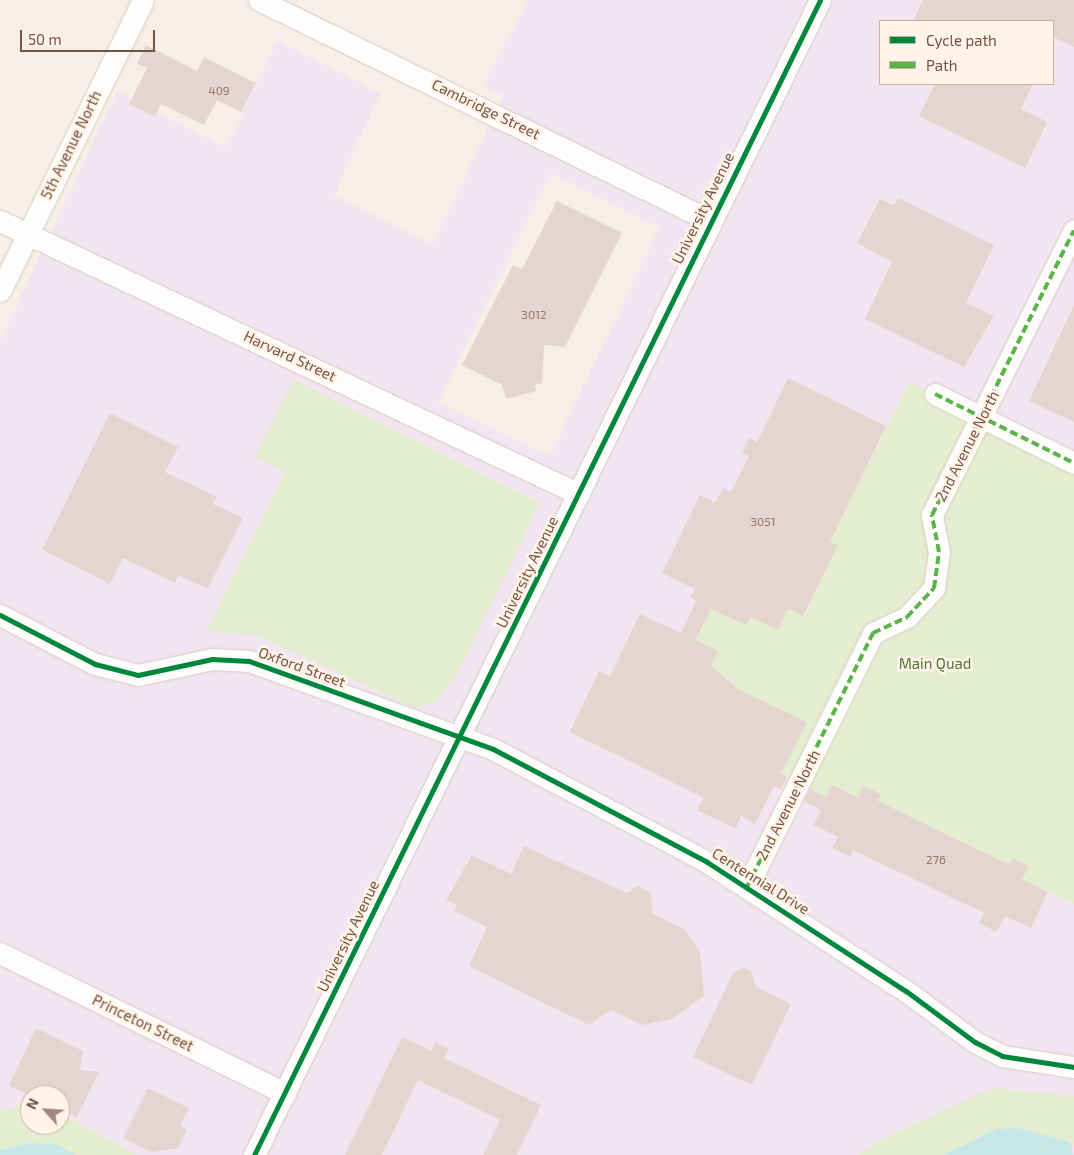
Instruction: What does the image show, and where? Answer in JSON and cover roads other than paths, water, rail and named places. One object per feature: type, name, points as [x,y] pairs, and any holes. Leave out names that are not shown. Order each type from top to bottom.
[{"type":"street","name":"5th Avenue North","points":[[0,291],[143,0]]},
{"type":"street","name":"Cambridge Street","points":[[259,0],[711,221]]},
{"type":"street","name":"University Avenue","points":[[254,1155],[820,0]]},
{"type":"street","name":"Harvard Street","points":[[0,221],[579,494]]},
{"type":"street","name":"2nd Avenue North","points":[[748,887],[874,633],[907,617],[934,588],[939,552],[932,515],[1074,230]]},
{"type":"street","points":[[934,394],[1074,463]]},
{"type":"street","name":"Oxford Street","points":[[0,615],[96,664],[138,675],[212,659],[249,661],[426,722]]},
{"type":"street","name":"Centennial Drive","points":[[426,722],[575,790],[748,887],[975,1042],[1002,1056],[1074,1067]]},
{"type":"street","name":"Princeton Street","points":[[0,954],[285,1093]]},
{"type":"water","points":[[1018,1128],[1070,1142],[1074,1155],[943,1155],[997,1129]]},
{"type":"water","points":[[29,1143],[56,1144],[76,1155],[0,1155],[0,1150]]},
{"type":"park label","name":"Main Quad","points":[[935,664]]}]
